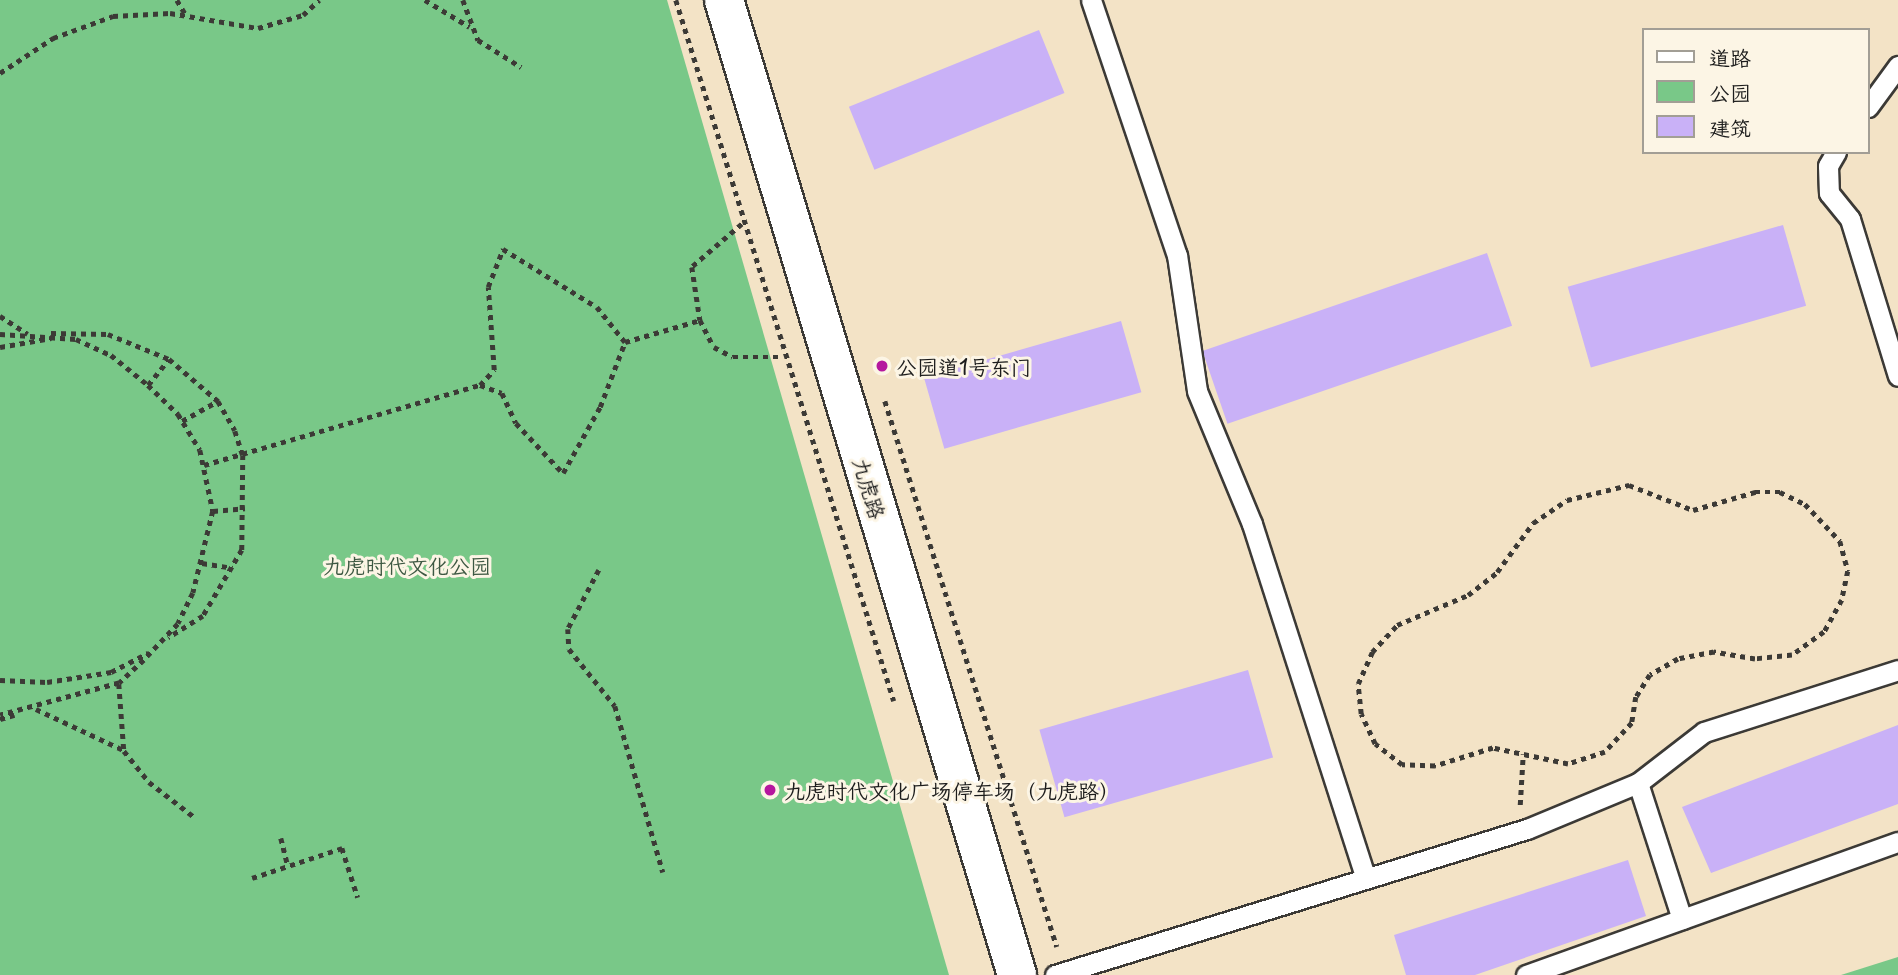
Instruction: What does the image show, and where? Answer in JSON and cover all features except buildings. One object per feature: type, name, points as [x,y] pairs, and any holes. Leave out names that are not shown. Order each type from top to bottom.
[{"type":"street","name":"九虎路","points":[[724,0],[1017,975]]},
{"type":"lane","points":[[1091,0],[1177,255],[1196,391],[1251,524],[1365,876]]},
{"type":"lane","points":[[1870,104],[1898,66]]},
{"type":"lane","points":[[1835,154],[1828,166],[1829,193],[1850,219],[1898,376]]},
{"type":"lane","points":[[1060,973],[1365,876],[1527,829],[1638,783],[1704,732],[1898,670]]},
{"type":"lane","points":[[1638,783],[1682,919]]},
{"type":"lane","points":[[1526,975],[1898,842]]},
{"type":"path","points":[[177,0],[187,16]]},
{"type":"path","points":[[0,74],[83,25],[143,13],[187,16],[258,28],[303,15],[319,0]]},
{"type":"path","points":[[425,0],[471,28],[494,52],[521,67]]},
{"type":"path","points":[[463,0],[471,28]]},
{"type":"path","points":[[676,0],[783,357],[898,715]]},
{"type":"path","points":[[742,223],[692,267],[700,320],[714,347],[733,357],[783,357]]},
{"type":"path","points":[[204,465],[480,385],[494,370],[488,287],[503,249],[597,307],[625,342]]},
{"type":"path","points":[[0,316],[28,334]]},
{"type":"path","points":[[625,342],[700,320]]},
{"type":"path","points":[[0,334],[108,334],[169,359],[218,401],[243,455],[245,508],[233,568],[203,616],[162,642]]},
{"type":"path","points":[[0,717],[36,709],[119,683],[152,652],[178,624],[202,563],[213,511],[204,465],[182,421],[148,385],[111,355],[58,336],[39,334]]},
{"type":"path","points":[[0,347],[58,336]]},
{"type":"path","points":[[480,385],[502,393],[516,423],[563,473],[600,407],[625,342]]},
{"type":"path","points":[[148,385],[169,359]]},
{"type":"path","points":[[881,386],[1060,973]]},
{"type":"path","points":[[182,421],[218,401]]},
{"type":"path","points":[[1629,485],[1693,510],[1780,492],[1805,504],[1840,541],[1848,571],[1842,600],[1824,632],[1792,655],[1755,659],[1714,652],[1678,660],[1650,675],[1636,698],[1632,723],[1605,752],[1568,764],[1523,754],[1493,748],[1435,766],[1402,765],[1375,744],[1361,714],[1358,684],[1373,652],[1397,625],[1468,595],[1497,572],[1533,523],[1567,500],[1629,485]]},
{"type":"path","points":[[213,511],[245,508]]},
{"type":"path","points":[[202,563],[233,568]]},
{"type":"path","points":[[599,570],[568,629],[569,649],[615,706],[663,872]]},
{"type":"path","points":[[0,680],[47,682],[111,672],[152,652]]},
{"type":"path","points":[[119,683],[124,751]]},
{"type":"path","points":[[36,709],[124,751],[149,782],[193,816]]},
{"type":"path","points":[[1523,754],[1517,774],[1527,829]]},
{"type":"path","points":[[281,838],[288,866]]},
{"type":"path","points":[[251,878],[342,848],[358,898]]},
{"type":"green space","name":"九虎时代文化公园","points":[[0,0],[667,0],[949,975],[0,975]]},
{"type":"green space","points":[[1898,957],[1898,975],[1841,975]]},
{"type":"place","name":"公园道1号东门","points":[[882,366]]},
{"type":"place","name":"九虎时代文化广场停车场（九虎路）","points":[[770,790]]}]
